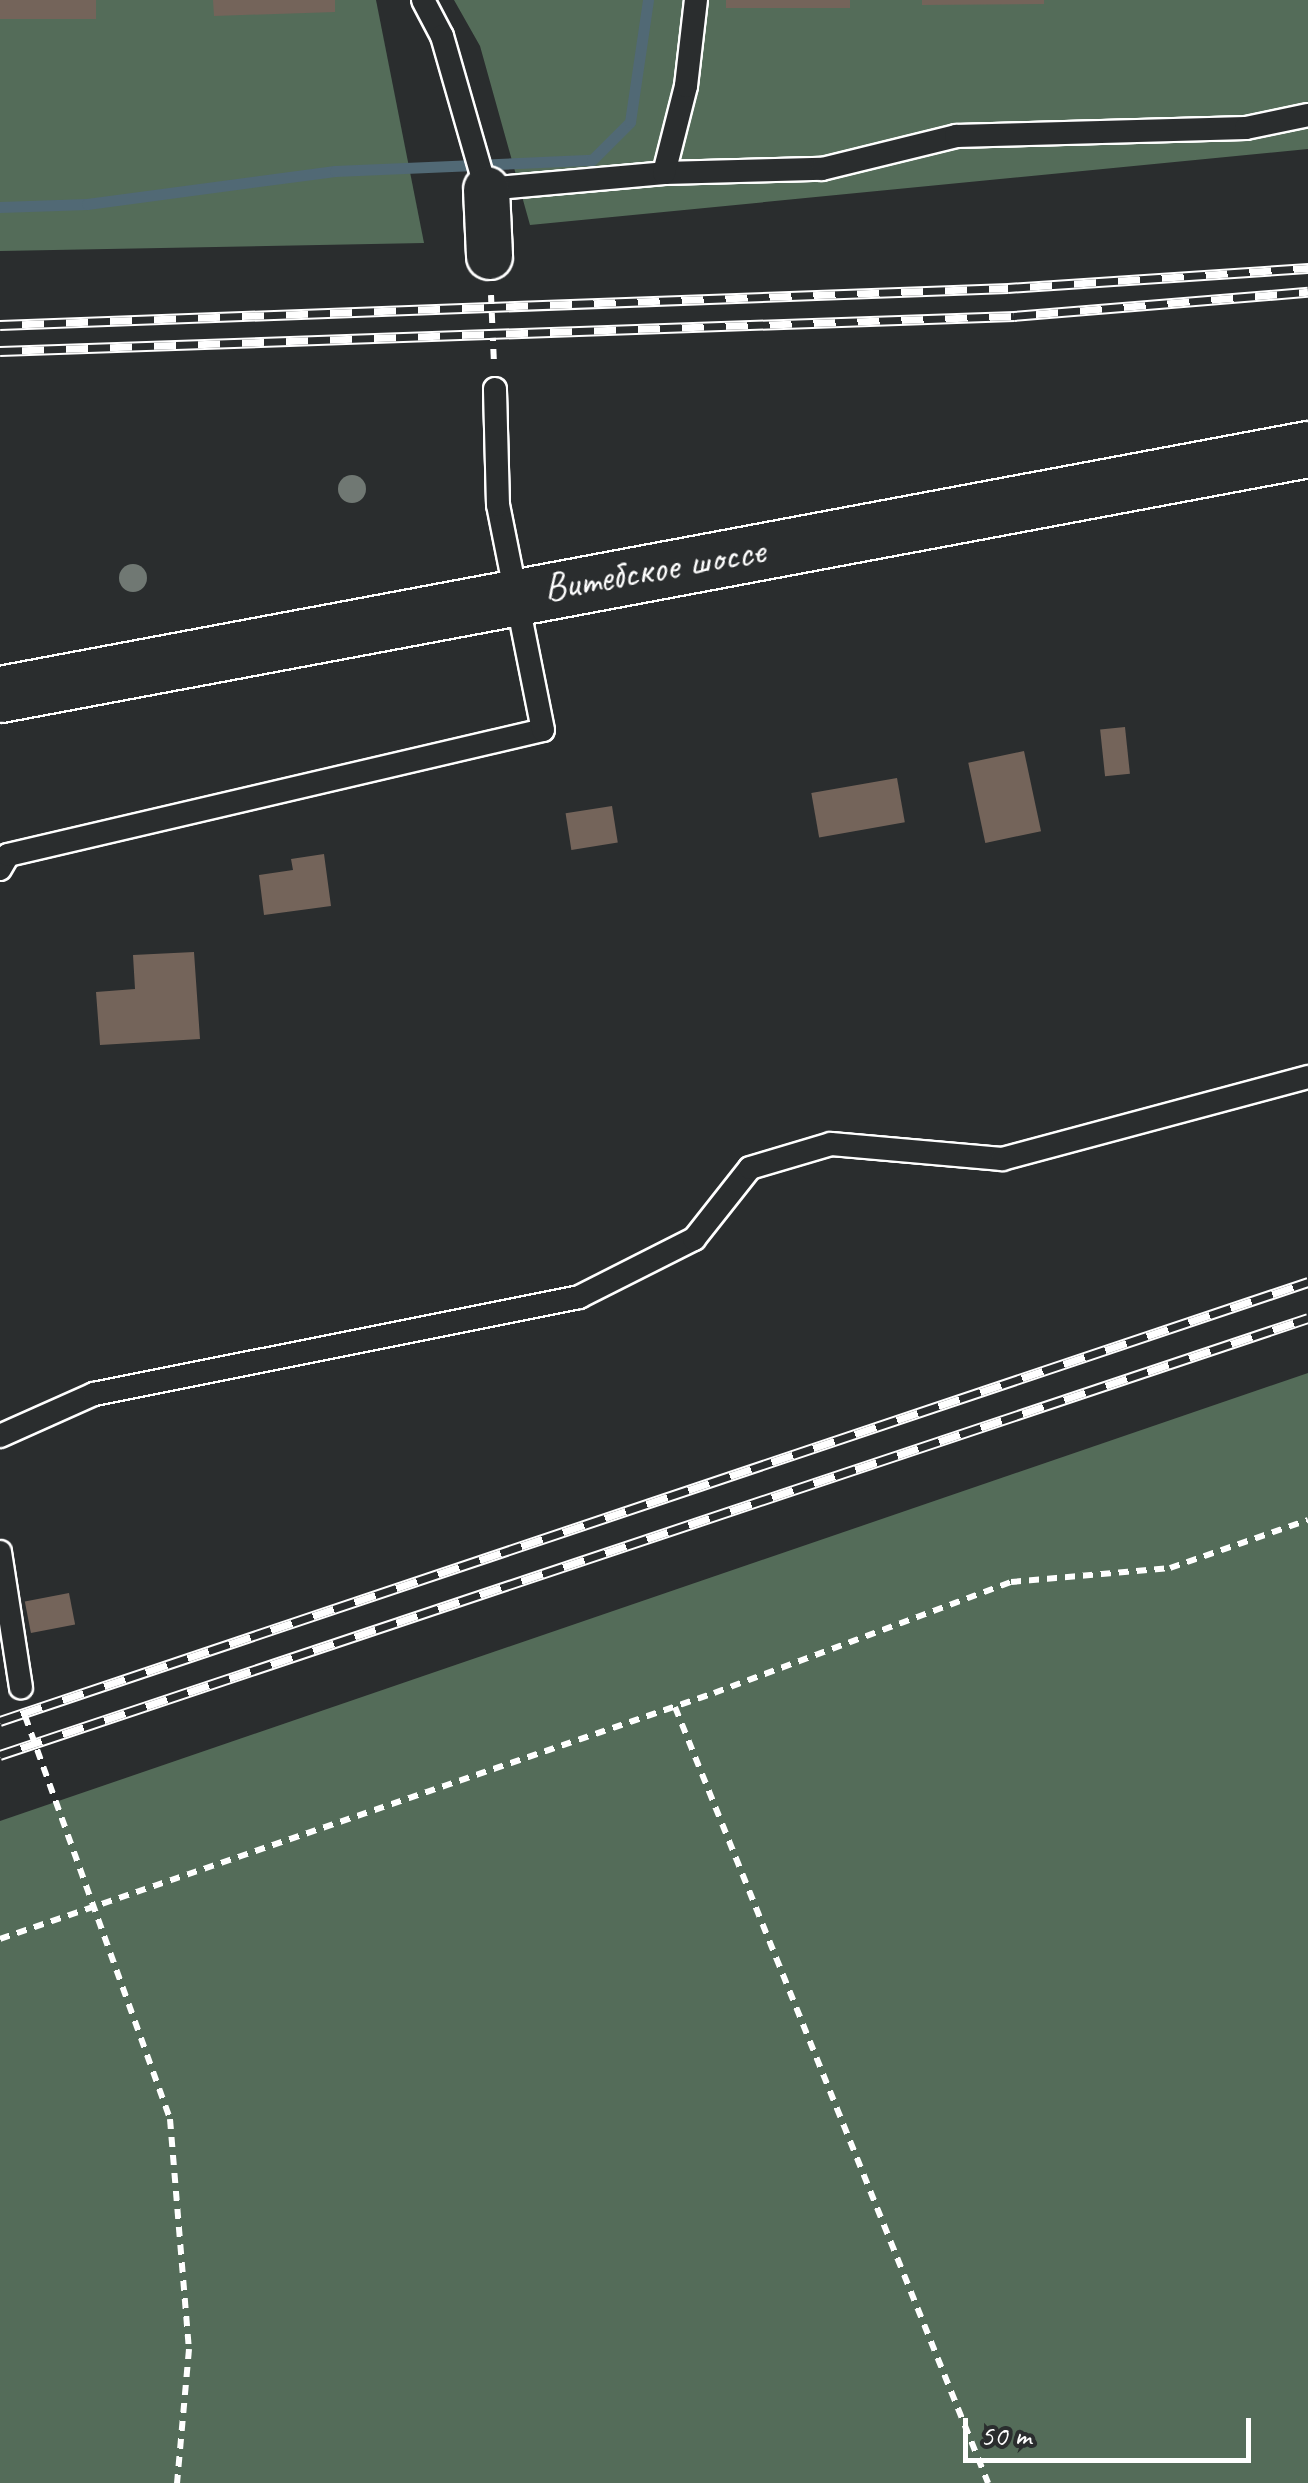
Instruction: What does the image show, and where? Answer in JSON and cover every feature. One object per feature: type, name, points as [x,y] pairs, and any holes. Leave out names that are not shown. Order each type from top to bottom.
[{"type":"main road","name":"Витебское шоссе","points":[[0,694],[516,594],[1308,449]]},
{"type":"street","points":[[486,189],[489,256]]},
{"type":"lane","points":[[423,0],[442,36],[486,189],[664,172],[822,170],[956,136],[1246,128],[1308,116]]},
{"type":"lane","points":[[664,172],[686,86],[696,0]]},
{"type":"lane","points":[[0,869],[8,855],[543,730],[498,505],[495,389]]},
{"type":"lane","points":[[0,1436],[94,1394],[579,1297],[694,1240],[750,1168],[831,1144],[1002,1159],[1308,1077]]},
{"type":"lane","points":[[0,1552],[21,1686]]},
{"type":"path","points":[[489,256],[495,389]]},
{"type":"path","points":[[0,1939],[94,1903],[675,1707],[1010,1582],[1170,1568],[1308,1520]]},
{"type":"path","points":[[21,1686],[32,1744],[94,1903],[170,2119],[189,2349],[180,2483]]},
{"type":"path","points":[[675,1707],[988,2483]]},
{"type":"green space","points":[[0,0],[376,0],[424,243],[0,251]]},
{"type":"green space","points":[[454,0],[1308,0],[1308,149],[530,225],[480,46]]},
{"type":"green space","points":[[1308,1373],[1308,2483],[0,2483],[0,1821]]},
{"type":"building","points":[[0,0],[96,0],[96,19],[0,19]]},
{"type":"building","points":[[213,0],[335,0],[335,12],[214,16]]},
{"type":"building","points":[[726,0],[850,0],[850,8],[726,8]]},
{"type":"building","points":[[922,0],[1044,0],[1044,4],[922,5]]},
{"type":"building","points":[[1125,727],[1130,774],[1105,776],[1100,730]]},
{"type":"building","points":[[1024,751],[1041,831],[985,843],[968,763]]},
{"type":"building","points":[[897,778],[905,822],[819,837],[811,793]]},
{"type":"building","points":[[612,806],[618,843],[571,850],[566,813]]},
{"type":"building","points":[[324,854],[331,906],[264,915],[259,875],[293,870],[291,859]]},
{"type":"building","points":[[194,952],[200,1039],[100,1045],[96,992],[135,989],[133,955]]},
{"type":"building","points":[[69,1593],[75,1624],[31,1633],[25,1602]]},
{"type":"waterway","points":[[0,207],[87,204],[335,171],[592,160],[630,122],[648,0]]},
{"type":"railway","points":[[0,325],[1008,288],[1308,268]]},
{"type":"railway","points":[[0,351],[1014,316],[1308,292]]},
{"type":"railway","points":[[0,1721],[1308,1282]]},
{"type":"railway","points":[[0,1755],[1308,1318]]}]
